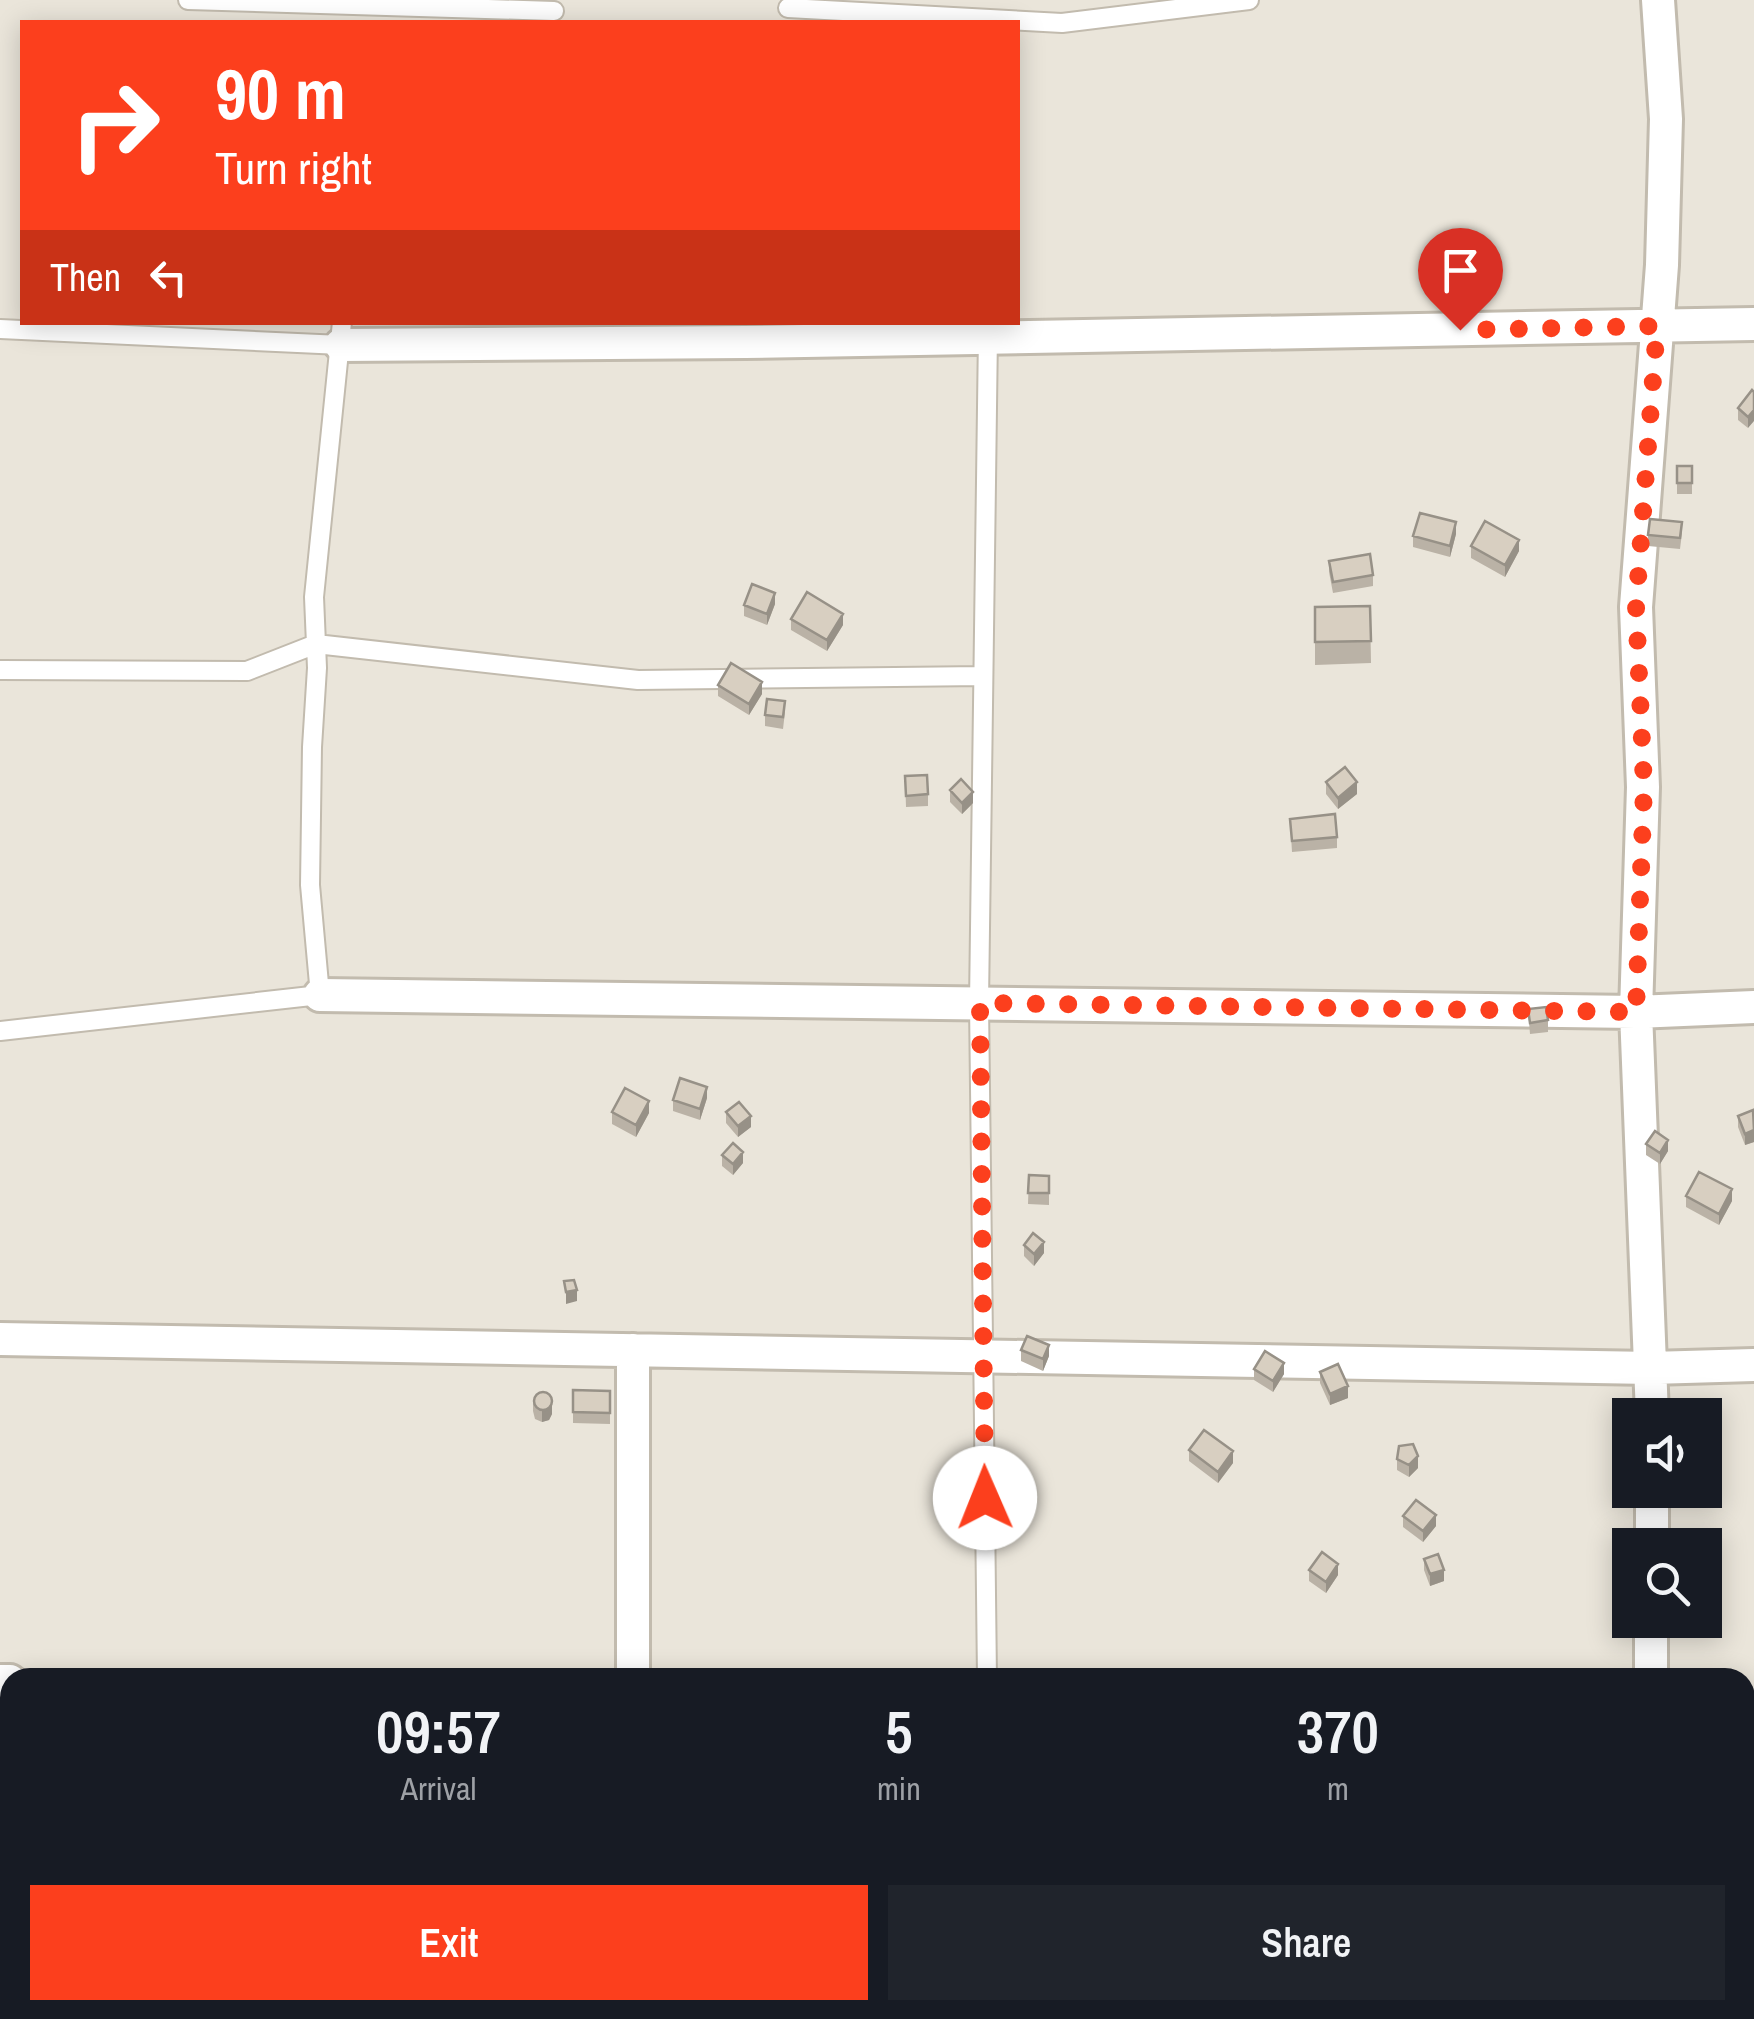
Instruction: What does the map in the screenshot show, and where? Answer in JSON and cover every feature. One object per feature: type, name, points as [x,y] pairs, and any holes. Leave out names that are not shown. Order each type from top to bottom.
[{"type":"street","points":[[1652,1398],[1636,1012],[1644,787],[1636,606],[1657,326],[1666,120],[1658,0]]},
{"type":"street","points":[[341,334],[1754,324]]},
{"type":"street","points":[[320,996],[1636,1012],[1754,1007]]},
{"type":"street","points":[[0,1339],[1651,1368],[1754,1365]]},
{"type":"street","points":[[633,1668],[634,1350]]},
{"type":"street","points":[[1651,1638],[1651,1668]]},
{"type":"lane","points":[[188,0],[340,9],[554,11]]},
{"type":"lane","points":[[788,8],[993,14],[1062,23],[1249,0]]},
{"type":"lane","points":[[0,329],[341,334],[314,597],[310,886],[320,996],[0,1031]]},
{"type":"lane","points":[[987,1668],[980,1003],[988,330]]},
{"type":"lane","points":[[0,670],[247,672],[316,644],[638,680],[983,676]]},
{"type":"shaded area","points":[[0,0],[1754,0],[1754,1668],[0,1668]]},
{"type":"building","points":[[1752,390],[1754,410],[1748,417],[1738,408]]},
{"type":"building","points":[[1677,466],[1692,466],[1692,483],[1677,483]]},
{"type":"building","points":[[1420,513],[1456,522],[1450,546],[1413,536]]},
{"type":"building","points":[[1650,519],[1682,522],[1680,538],[1648,535]]},
{"type":"building","points":[[1485,521],[1519,540],[1505,565],[1471,546]]},
{"type":"building","points":[[1370,554],[1373,575],[1333,582],[1329,561]]},
{"type":"building","points":[[752,584],[775,593],[767,614],[744,605]]},
{"type":"building","points":[[807,592],[843,614],[827,640],[791,619]]},
{"type":"building","points":[[1370,606],[1371,641],[1315,642],[1315,607]]},
{"type":"building","points":[[731,663],[762,682],[749,704],[718,685]]},
{"type":"building","points":[[767,699],[785,701],[783,717],[765,715]]},
{"type":"building","points":[[1345,767],[1357,782],[1338,798],[1326,782]]},
{"type":"building","points":[[927,775],[928,794],[906,796],[905,776]]},
{"type":"building","points":[[961,779],[973,792],[962,803],[950,790]]},
{"type":"building","points":[[1335,814],[1337,837],[1292,841],[1290,819]]},
{"type":"building","points":[[1546,1007],[1548,1020],[1530,1023],[1528,1009]]},
{"type":"building","points":[[680,1078],[707,1087],[700,1109],[673,1100]]},
{"type":"building","points":[[625,1088],[649,1101],[636,1125],[612,1112]]},
{"type":"building","points":[[739,1102],[751,1116],[738,1126],[726,1112]]},
{"type":"building","points":[[1753,1110],[1754,1130],[1745,1134],[1738,1116]]},
{"type":"building","points":[[1655,1131],[1668,1140],[1660,1153],[1646,1144]]},
{"type":"building","points":[[733,1143],[743,1152],[733,1164],[722,1155]]},
{"type":"building","points":[[1699,1172],[1732,1189],[1719,1214],[1686,1196]]},
{"type":"building","points":[[1029,1175],[1049,1176],[1049,1193],[1028,1193]]},
{"type":"building","points":[[1033,1233],[1044,1242],[1034,1254],[1024,1245]]},
{"type":"building","points":[[574,1280],[577,1290],[566,1292],[564,1281]]},
{"type":"building","points":[[1027,1336],[1049,1345],[1043,1359],[1021,1350]]},
{"type":"building","points":[[1265,1351],[1284,1363],[1273,1381],[1254,1369]]},
{"type":"building","points":[[1338,1364],[1348,1386],[1330,1394],[1320,1372]]},
{"type":"building","points":[[573,1390],[610,1391],[610,1413],[573,1412]]},
{"type":"building","points":[[543,1392],[550,1394],[550,1408],[543,1410],[536,1408],[534,1401],[536,1394]]},
{"type":"building","points":[[1204,1430],[1233,1451],[1218,1472],[1189,1450]]},
{"type":"building","points":[[1413,1444],[1418,1456],[1409,1465],[1397,1459],[1399,1446]]},
{"type":"building","points":[[1416,1500],[1436,1515],[1423,1531],[1403,1516]]},
{"type":"building","points":[[1322,1552],[1338,1564],[1326,1582],[1309,1570]]},
{"type":"building","points":[[1438,1554],[1444,1570],[1430,1574],[1424,1559]]},
{"type":"route","points":[[985,1498],[980,1003],[1636,1012],[1644,787],[1636,606],[1657,326],[1460,330]]}]
